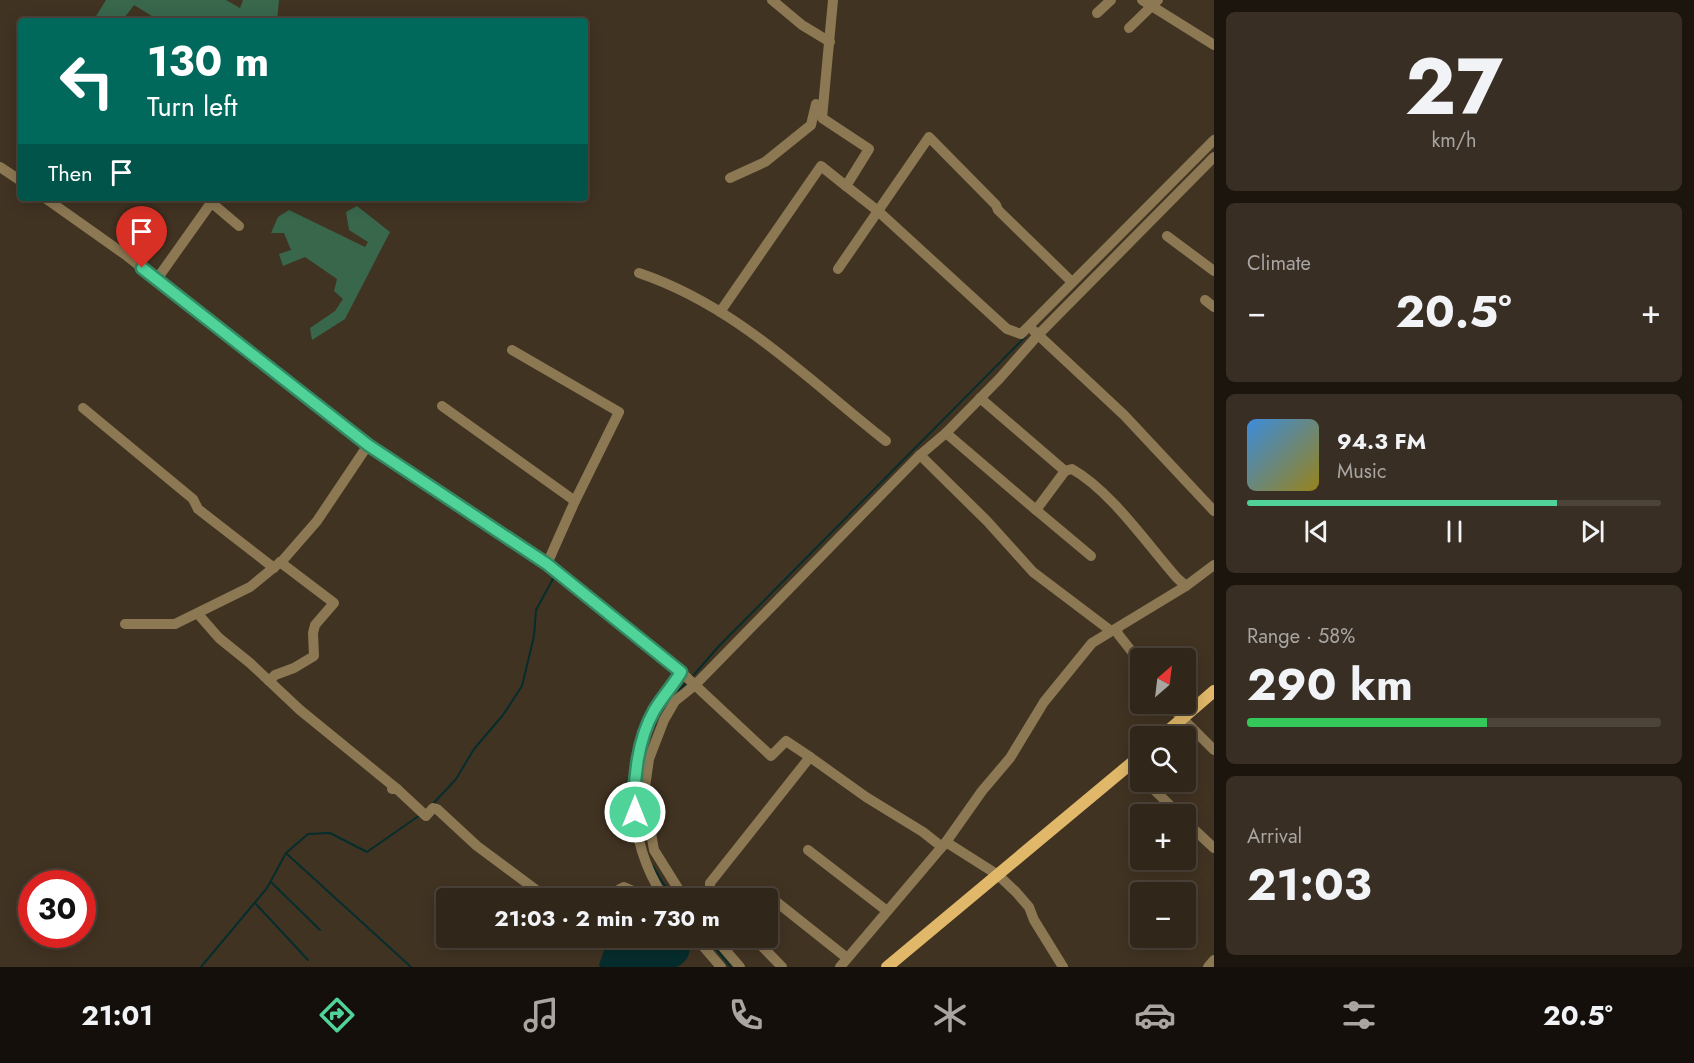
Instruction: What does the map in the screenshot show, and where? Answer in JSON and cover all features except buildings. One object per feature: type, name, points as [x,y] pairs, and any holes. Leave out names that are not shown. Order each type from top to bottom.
[{"type":"main road","points":[[1174,726],[1213,695]]},
{"type":"main road","points":[[887,967],[1130,765]]},
{"type":"street","points":[[772,0],[802,25],[830,42]]},
{"type":"street","points":[[833,0],[822,118],[869,149],[846,186]]},
{"type":"street","points":[[1097,13],[1111,0]]},
{"type":"street","points":[[1128,28],[1150,2],[1214,45]]},
{"type":"street","points":[[730,178],[765,162],[812,125],[816,104]]},
{"type":"street","points":[[838,269],[929,137],[996,205],[998,210],[1072,282]]},
{"type":"street","points":[[678,888],[654,850],[645,787],[649,759],[664,720],[675,701],[694,685],[920,455],[946,433],[980,398],[1072,282],[1214,140]]},
{"type":"street","points":[[720,312],[821,166],[878,211],[1007,329],[1021,334],[1034,332],[1214,158]]},
{"type":"street","points":[[0,167],[18,179]]},
{"type":"street","points":[[49,201],[127,256],[368,445],[547,564],[681,672],[771,756],[786,741],[866,797],[944,845],[999,875],[1029,907],[1034,920],[1063,967]]},
{"type":"street","points":[[156,279],[208,201],[239,226]]},
{"type":"street","points":[[1167,236],[1214,271]]},
{"type":"street","points":[[639,273],[669,283],[720,312],[769,344],[886,441]]},
{"type":"street","points":[[1034,332],[1124,415],[1214,511]]},
{"type":"street","points":[[512,350],[619,412],[547,564]]},
{"type":"street","points":[[980,398],[1065,471]]},
{"type":"street","points":[[442,406],[575,501]]},
{"type":"street","points":[[83,408],[193,499],[198,508],[334,603],[315,625],[314,656],[294,668],[274,675],[269,681]]},
{"type":"street","points":[[946,433],[1091,556]]},
{"type":"street","points":[[126,624],[175,624],[250,587],[277,565],[317,521],[368,445]]},
{"type":"street","points":[[920,455],[987,521],[1033,572],[1114,630],[1130,650]]},
{"type":"street","points":[[1036,510],[1065,471],[1072,469],[1085,476],[1127,519],[1177,578],[1186,585]]},
{"type":"street","points":[[778,904],[843,963],[944,845],[982,791],[1010,758],[1044,702],[1092,643],[1214,565]]},
{"type":"street","points":[[198,614],[219,638],[300,710],[426,816],[433,808],[437,809],[477,846],[534,888]]},
{"type":"street","points":[[658,888],[638,842],[635,828],[635,777],[637,761],[654,711],[681,672]]},
{"type":"street","points":[[1177,714],[1214,750]]},
{"type":"street","points":[[710,888],[710,883],[810,757]]},
{"type":"street","points":[[1156,792],[1169,804]]},
{"type":"street","points":[[1196,831],[1214,848]]},
{"type":"street","points":[[808,850],[887,911]]},
{"type":"street","points":[[705,948],[721,967]]},
{"type":"street","points":[[724,948],[740,967]]},
{"type":"street","points":[[764,948],[782,967]]},
{"type":"street","points":[[1208,967],[1214,960]]},
{"type":"green space","points":[[106,0],[226,0],[240,8],[243,0],[279,0],[277,18],[155,18],[134,5],[124,18],[95,18]]},
{"type":"green space","points":[[357,206],[390,232],[345,319],[312,340],[310,328],[335,311],[343,299],[334,291],[337,279],[305,257],[283,266],[279,254],[291,250],[284,233],[271,233],[278,217],[289,210],[365,247],[368,242],[349,230],[346,212]]},
{"type":"water","points":[[605,948],[690,948],[686,959],[677,967],[600,967]]},
{"type":"waterway","points":[[691,676],[1025,337]]},
{"type":"waterway","points":[[432,805],[456,779],[474,749],[503,715],[522,686],[534,636],[536,610],[555,575]]},
{"type":"waterway","points":[[679,691],[687,682]]},
{"type":"waterway","points":[[653,728],[659,714],[667,705]]},
{"type":"waterway","points":[[201,967],[267,888],[286,853],[308,834],[330,833],[367,852],[420,815]]},
{"type":"waterway","points":[[287,854],[411,967]]},
{"type":"waterway","points":[[653,866],[667,888]]},
{"type":"waterway","points":[[271,882],[320,930]]},
{"type":"waterway","points":[[255,903],[308,960]]},
{"type":"waterway","points":[[715,948],[731,967]]},
{"type":"route","points":[[142,268],[368,445],[547,564],[681,672],[675,684],[654,711],[646,731],[637,761],[635,812]]}]
